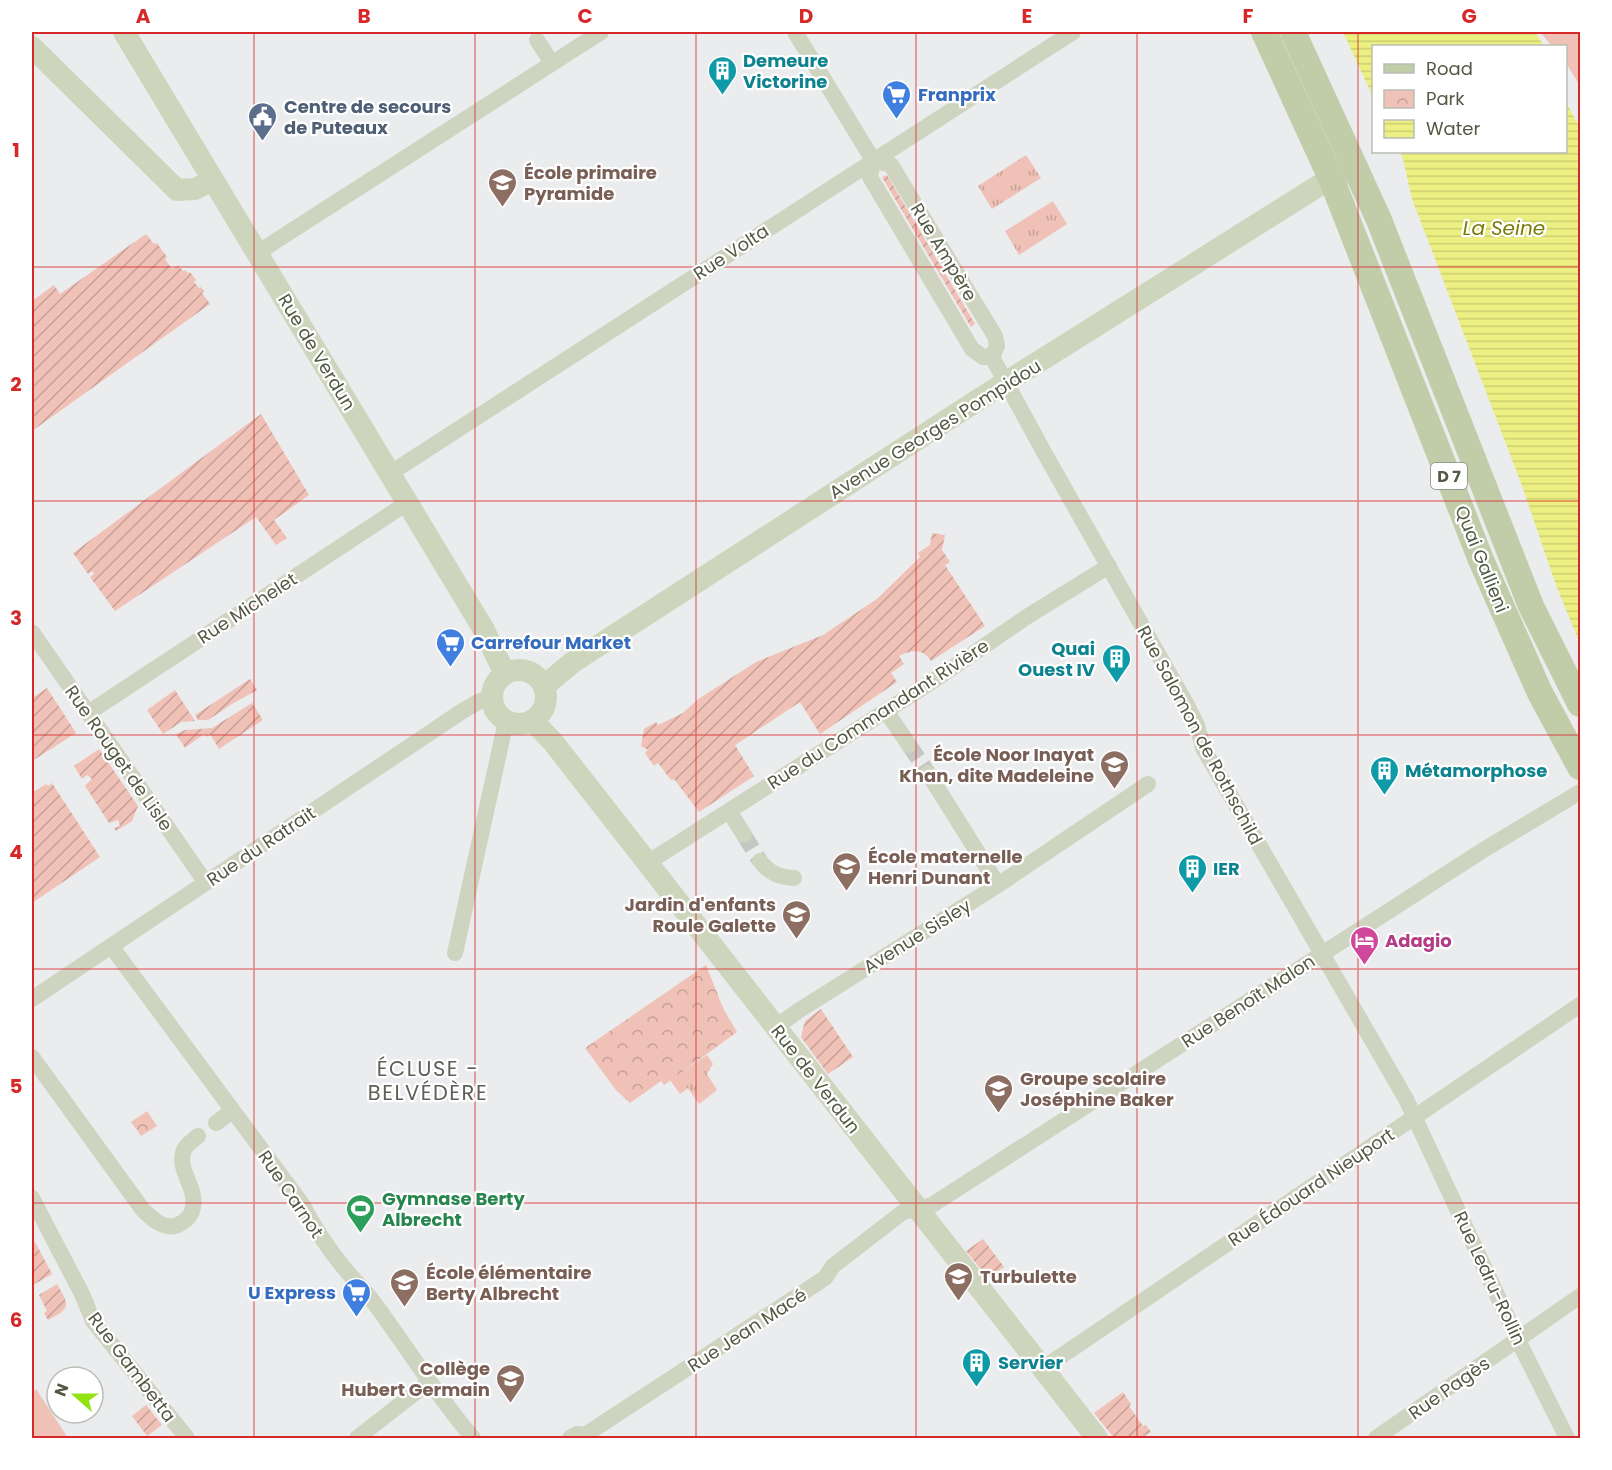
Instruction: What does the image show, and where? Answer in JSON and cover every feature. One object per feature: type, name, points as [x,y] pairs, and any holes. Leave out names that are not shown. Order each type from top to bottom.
[{"type":"main road","name":"D 7","points":[[1264,32],[1331,178]]},
{"type":"main road","name":"D 7","points":[[1293,32],[1356,168]]},
{"type":"main road","name":"Quai Gallieni","points":[[1356,168],[1392,253],[1531,606],[1581,704]]},
{"type":"main road","name":"Quai Gallieni","points":[[1331,178],[1481,560],[1540,693],[1581,767]]},
{"type":"street","name":"Rue de Verdun","points":[[124,32],[492,643],[505,674]]},
{"type":"street","points":[[257,253],[364,182],[601,32]]},
{"type":"street","name":"Rue Ampère","points":[[795,32],[873,160],[870,177],[972,349],[983,357],[992,357]]},
{"type":"street","name":"Rue Volta","points":[[389,474],[1073,32]]},
{"type":"street","points":[[537,40],[552,63]]},
{"type":"street","points":[[32,47],[177,190],[195,189],[213,180]]},
{"type":"street","name":"Rue Ampère","points":[[873,160],[891,165],[989,326],[995,336],[997,346],[992,357]]},
{"type":"street","name":"Avenue Georges Pompidou","points":[[543,686],[573,662],[1007,383],[1331,178],[1356,168]]},
{"type":"street","name":"Rue Ampère","points":[[992,357],[1007,383]]},
{"type":"street","name":"Rue Salomon de Rothschild","points":[[1007,383],[1035,437],[1188,707],[1197,725],[1203,748],[1406,1099],[1414,1117]]},
{"type":"street","name":"Rue Michelet","points":[[88,713],[406,503]]},
{"type":"street","name":"Rue du Commandant Rivière","points":[[647,863],[1109,566]]},
{"type":"street","name":"Rue Rouget de Lisle","points":[[32,632],[206,883]]},
{"type":"street","points":[[525,671],[536,676],[543,686],[546,696],[545,705],[541,714],[533,721],[522,724],[506,721],[495,708],[492,698],[496,684],[505,674],[525,671]]},
{"type":"street","name":"Rue du Ratrait","points":[[32,999],[464,710],[480,701],[492,698]]},
{"type":"street","points":[[886,711],[909,745]]},
{"type":"street","points":[[455,953],[506,721]]},
{"type":"street","name":"Rue de Verdun","points":[[533,721],[548,735],[1097,1438]]},
{"type":"street","points":[[927,772],[998,885]]},
{"type":"street","name":"Avenue Sisley","points":[[776,1027],[998,885],[1148,784]]},
{"type":"street","name":"Rue Benoît Malon","points":[[916,1209],[932,1205],[1485,849],[1581,792]]},
{"type":"street","points":[[729,811],[744,835]]},
{"type":"street","points":[[760,861],[771,873],[795,878]]},
{"type":"street","name":"Rue Carnot","points":[[111,946],[302,1204],[316,1231],[346,1271],[361,1286],[447,1407],[473,1438]]},
{"type":"street","name":"Rue Édouard Nieuport","points":[[1042,1369],[1581,1005]]},
{"type":"street","points":[[32,1057],[143,1210],[163,1225],[178,1225],[191,1214],[194,1197],[182,1159],[187,1145],[198,1136]]},
{"type":"street","points":[[216,1123],[232,1111]]},
{"type":"street","name":"Rue Ledru-Rollin","points":[[1414,1117],[1518,1340],[1567,1438]]},
{"type":"street","name":"Rue Gambetta","points":[[32,1198],[93,1321],[187,1438]]},
{"type":"street","name":"Rue Jean Macé","points":[[570,1438],[577,1434],[585,1435],[825,1278],[833,1266],[903,1212],[916,1209]]},
{"type":"street","name":"Rue Pagès","points":[[1376,1438],[1581,1296]]},
{"type":"street","points":[[357,1438],[429,1382]]},
{"type":"green space","points":[[1540,32],[1580,32],[1580,86],[1567,65],[1567,45],[1551,45]]},
{"type":"green space","points":[[1026,155],[1041,178],[992,209],[978,186]]},
{"type":"green space","points":[[887,175],[975,324],[971,327],[882,177]]},
{"type":"green space","points":[[1053,201],[1067,224],[1019,255],[1005,231]]},
{"type":"green space","points":[[146,234],[154,244],[157,243],[172,269],[178,265],[183,271],[190,272],[196,280],[194,282],[204,291],[202,293],[210,304],[32,431],[32,301],[54,285],[60,294]]},
{"type":"green space","points":[[261,414],[309,495],[274,520],[287,538],[276,545],[256,517],[115,611],[90,577],[94,574],[92,571],[88,574],[73,553]]},
{"type":"green space","points":[[932,533],[945,535],[942,550],[950,562],[945,565],[985,626],[931,661],[921,652],[916,651],[899,656],[904,664],[891,673],[897,682],[820,734],[800,702],[735,745],[754,776],[699,812],[674,779],[671,780],[658,763],[654,766],[645,753],[648,750],[641,746],[644,729],[656,722],[658,725],[683,713],[697,700],[756,662],[823,635],[877,599],[920,557],[918,553],[930,545]]},
{"type":"green space","points":[[250,679],[257,690],[208,720],[198,720],[195,715]]},
{"type":"green space","points":[[47,688],[76,733],[32,761],[32,698]]},
{"type":"green space","points":[[175,690],[195,721],[181,722],[163,734],[147,710]]},
{"type":"green space","points":[[252,703],[263,720],[219,749],[210,734],[206,737],[204,734],[185,748],[176,734],[185,730],[212,728]]},
{"type":"green space","points":[[99,749],[138,806],[132,821],[116,831],[114,828],[120,826],[118,820],[109,823],[85,786],[92,779],[87,775],[82,779],[74,766]]},
{"type":"green space","points":[[52,783],[100,857],[32,903],[32,793]]},
{"type":"green space","points":[[706,965],[723,1008],[737,1032],[664,1085],[661,1081],[630,1103],[616,1090],[585,1048]]},
{"type":"green space","points":[[821,1009],[853,1057],[828,1074],[801,1037],[805,1021]]},
{"type":"green space","points":[[707,1055],[713,1064],[707,1074],[717,1090],[699,1104],[688,1088],[680,1094],[670,1080]]},
{"type":"green space","points":[[147,1111],[157,1126],[141,1136],[131,1122]]},
{"type":"green space","points":[[983,1239],[1004,1267],[988,1278],[966,1251]]},
{"type":"green space","points":[[35,1242],[52,1274],[33,1285],[32,1244]]},
{"type":"green space","points":[[57,1284],[66,1301],[65,1309],[48,1320],[44,1313],[47,1311],[39,1295]]},
{"type":"green space","points":[[36,1389],[45,1403],[45,1425],[60,1425],[68,1438],[32,1438],[32,1393]]},
{"type":"green space","points":[[1123,1392],[1131,1404],[1129,1406],[1143,1426],[1146,1425],[1151,1432],[1141,1438],[1114,1438],[1094,1413]]},
{"type":"green space","points":[[146,1405],[162,1425],[147,1436],[132,1416]]},
{"type":"water","points":[[1343,32],[1535,32],[1543,45],[1372,45],[1372,95]]},
{"type":"water","name":"La Seine","points":[[1567,104],[1580,128],[1580,643],[1557,588],[1521,483],[1412,199],[1400,153],[1567,153]]},
{"type":"tunnel","points":[[909,745],[928,773]]},
{"type":"tunnel","points":[[744,835],[760,861]]},
{"type":"place","name":"Demeure Victorine","points":[[722,96]]},
{"type":"place","name":"Franprix","points":[[897,120]]},
{"type":"place","name":"Centre de secours de Puteaux","points":[[263,142]]},
{"type":"place","name":"École primaire Pyramide","points":[[503,208]]},
{"type":"place","name":"Carrefour Market","points":[[450,668]]},
{"type":"place","name":"Quai Ouest IV","points":[[1116,684]]},
{"type":"place","name":"École Noor Inayat Khan, dite Madeleine","points":[[1115,790]]},
{"type":"place","name":"Métamorphose","points":[[1384,796]]},
{"type":"place","name":"École maternelle Henri Dunant","points":[[847,892]]},
{"type":"place","name":"IER","points":[[1192,894]]},
{"type":"place","name":"Jardin d'enfants Roule Galette","points":[[797,940]]},
{"type":"place","name":"Adagio","points":[[1364,966]]},
{"type":"place","name":"Groupe scolaire Joséphine Baker","points":[[999,1114]]},
{"type":"place","name":"Gymnase Berty Albrecht","points":[[361,1234]]},
{"type":"place","name":"Turbulette","points":[[959,1302]]},
{"type":"place","name":"École élémentaire Berty Albrecht","points":[[405,1308]]},
{"type":"place","name":"U Express","points":[[357,1318]]},
{"type":"place","name":"Servier","points":[[977,1388]]},
{"type":"place","name":"Collège Hubert Germain","points":[[511,1404]]},
{"type":"district","name":"ÉCLUSE - BELVÉDÈRE","points":[[428,1080]]}]
